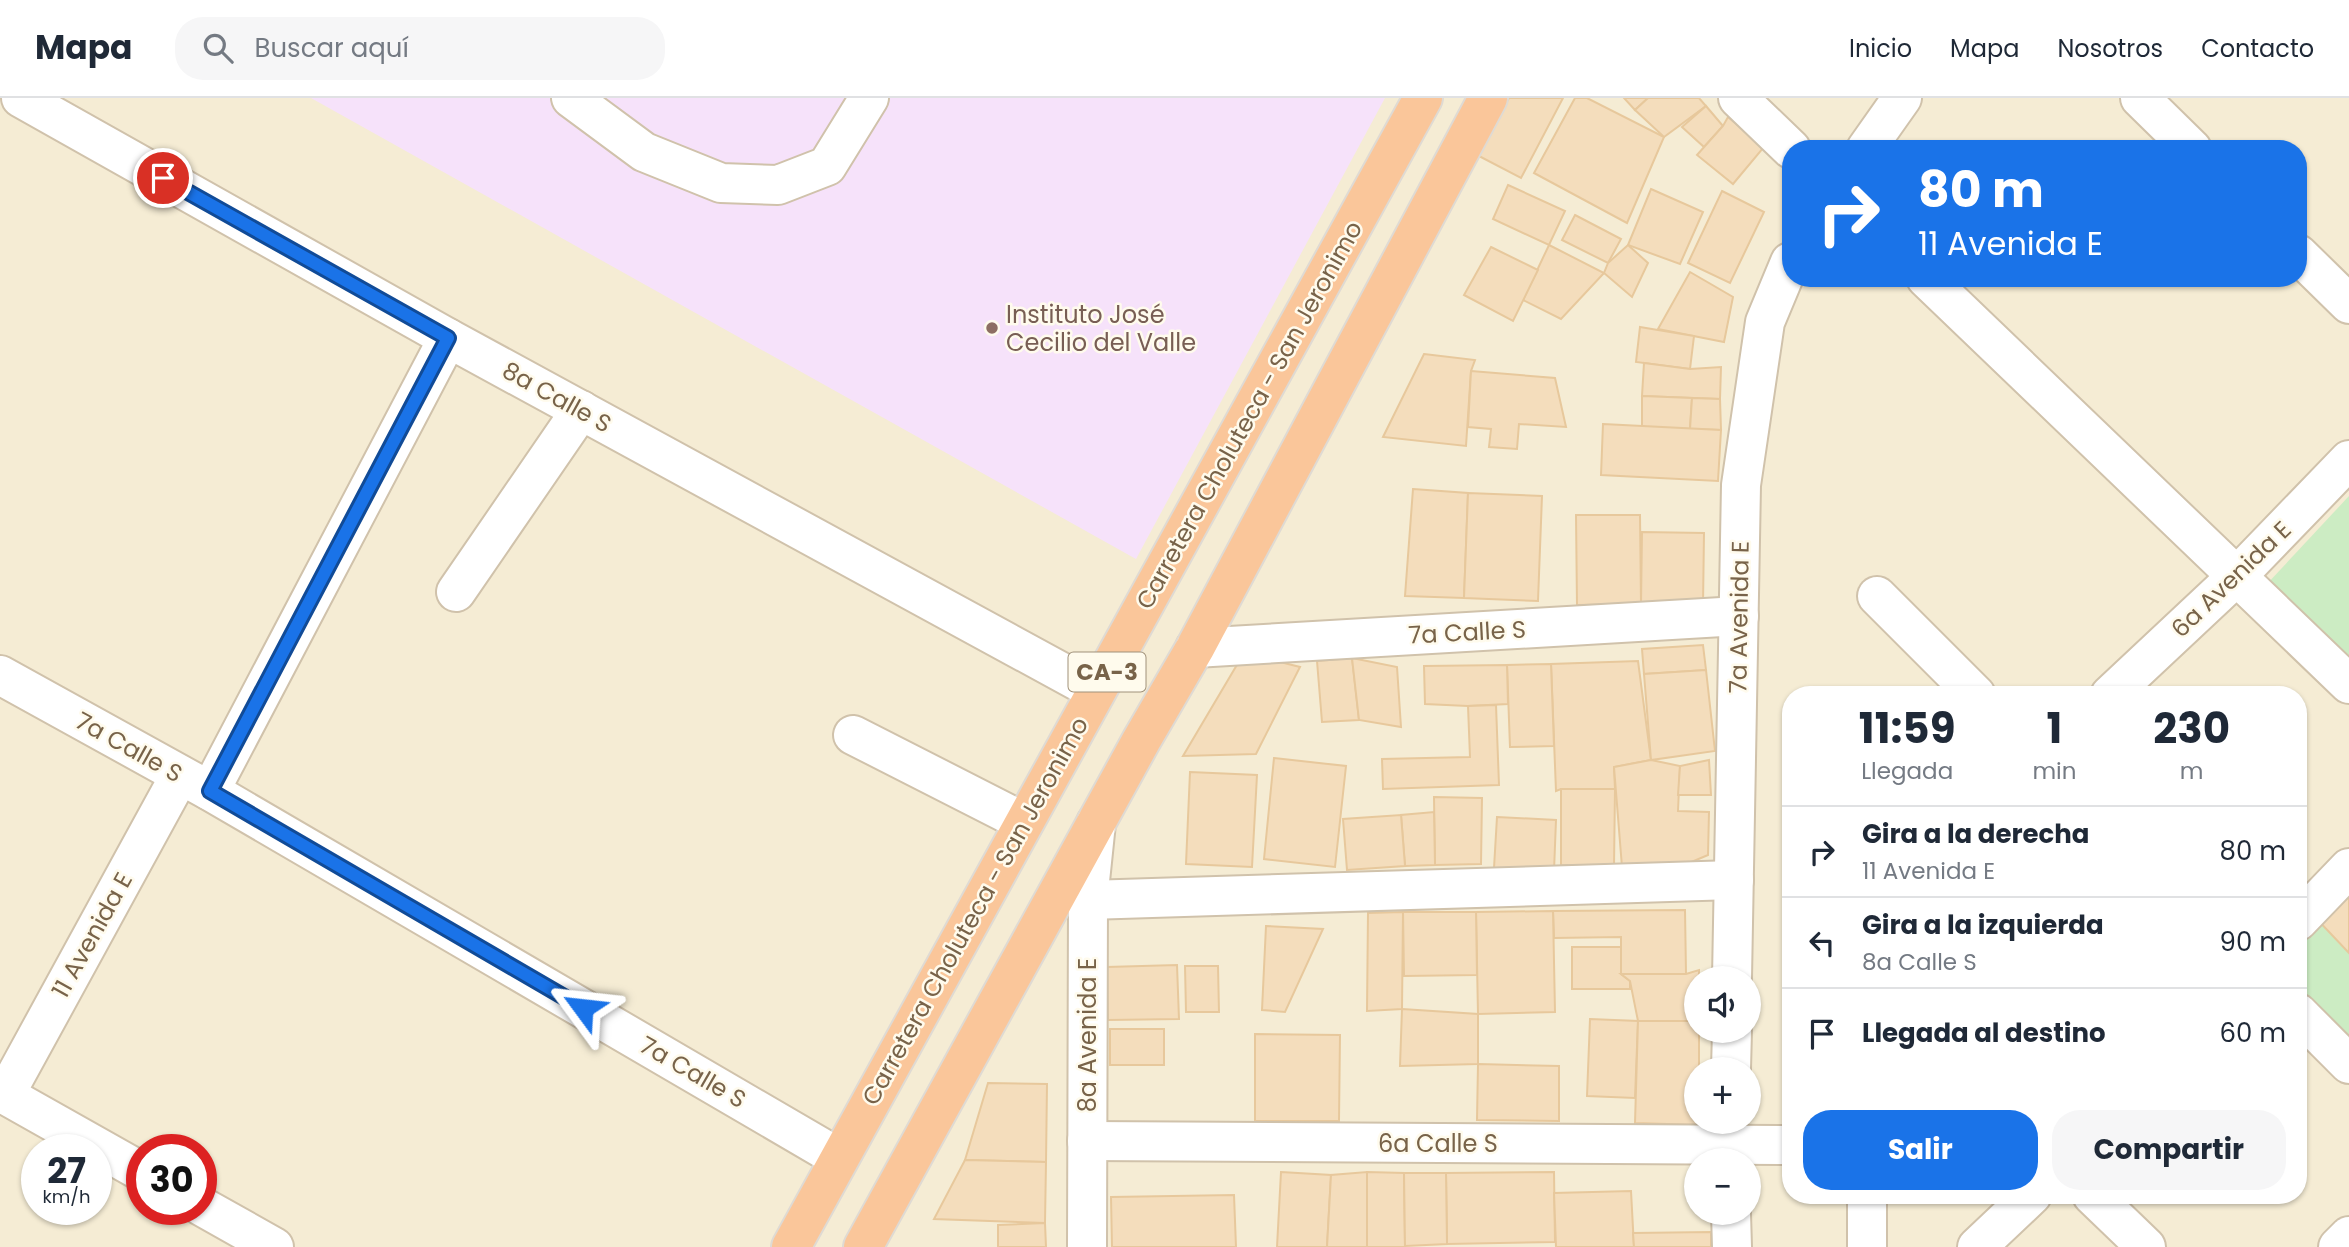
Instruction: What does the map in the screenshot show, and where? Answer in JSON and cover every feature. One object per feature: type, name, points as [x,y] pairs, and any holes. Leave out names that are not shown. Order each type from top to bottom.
[{"type":"highway","name":"Carretera Choluteca - San Jeronimo","points":[[791,1247],[1423,98]]},
{"type":"highway","name":"CA-3","points":[[863,1247],[1195,648],[1488,98]]},
{"type":"street","name":"8a Calle S","points":[[21,98],[448,338],[1096,691]]},
{"type":"street","points":[[571,98],[644,152],[722,183],[778,185],[827,166],[869,98]]},
{"type":"street","points":[[1738,98],[1782,140]]},
{"type":"street","points":[[1872,140],[1902,98]]},
{"type":"street","points":[[2140,98],[2183,140]]},
{"type":"street","points":[[2307,263],[2349,304]]},
{"type":"street","name":"7a Avenida E","points":[[1732,966],[1743,472],[1765,322],[1782,281]]},
{"type":"street","points":[[1935,287],[2349,684]]},
{"type":"street","name":"11 Avenida E","points":[[2,1094],[195,783],[448,338]]},
{"type":"street","points":[[456,592],[581,410]]},
{"type":"street","name":"6a Avenida E","points":[[2120,686],[2237,576],[2349,460]]},
{"type":"street","points":[[1877,596],[1967,686]]},
{"type":"street","name":"7a Calle S","points":[[1195,648],[1739,616]]},
{"type":"street","name":"7a Calle S","points":[[0,675],[195,783],[839,1157]]},
{"type":"street","points":[[853,735],[1024,822]]},
{"type":"street","name":"8a Avenida E","points":[[1087,1247],[1088,900],[1096,824]]},
{"type":"street","points":[[2307,912],[2349,868]]},
{"type":"street","points":[[1088,900],[1734,880]]},
{"type":"street","points":[[2307,1022],[2349,1064]]},
{"type":"street","points":[[2,1094],[126,1163]]},
{"type":"street","name":"6a Calle S","points":[[1087,1141],[1730,1142],[1782,1145]]},
{"type":"street","points":[[1867,1204],[1867,1247]]},
{"type":"street","points":[[1977,1247],[2022,1204]]},
{"type":"street","points":[[2101,1204],[2146,1247]]},
{"type":"street","points":[[217,1215],[274,1247]]},
{"type":"street","points":[[1731,1225],[1732,1247]]},
{"type":"street","points":[[2338,1247],[2349,1236]]},
{"type":"shaded area","points":[[0,98],[2349,98],[2349,1247],[0,1247]]},
{"type":"shaded area","name":"Instituto José Cecilio del Valle","points":[[311,98],[1385,98],[1136,559]]},
{"type":"green space","points":[[2349,496],[2349,664],[2266,585]]},
{"type":"green space","points":[[2313,915],[2349,953],[2349,1051],[2307,1009],[2307,921]]},
{"type":"building","points":[[1509,98],[1563,98],[1521,178],[1477,155]]},
{"type":"building","points":[[1575,98],[1587,98],[1664,137],[1627,223],[1534,173]]},
{"type":"building","points":[[1624,98],[1648,98],[1635,110]]},
{"type":"building","points":[[1648,98],[1699,98],[1706,106],[1664,137],[1635,110]]},
{"type":"building","points":[[1706,106],[1723,126],[1704,147],[1682,127]]},
{"type":"building","points":[[1728,117],[1764,147],[1733,184],[1697,155]]},
{"type":"building","points":[[1508,185],[1565,211],[1549,245],[1493,219]]},
{"type":"building","points":[[1651,189],[1703,212],[1680,264],[1628,245]]},
{"type":"building","points":[[1722,191],[1764,212],[1730,283],[1688,263]]},
{"type":"building","points":[[1575,215],[1621,239],[1608,263],[1562,240]]},
{"type":"building","points":[[1549,245],[1604,273],[1561,319],[1523,300]]},
{"type":"building","points":[[1628,245],[1648,263],[1632,297],[1604,273],[1608,263]]},
{"type":"building","points":[[1491,247],[1538,270],[1513,321],[1464,295]]},
{"type":"building","points":[[1690,272],[1733,297],[1724,342],[1658,329]]},
{"type":"building","points":[[1640,327],[1694,336],[1690,369],[1636,362]]},
{"type":"building","points":[[1424,354],[1475,360],[1471,371],[1466,446],[1383,437]]},
{"type":"building","points":[[1644,363],[1690,369],[1721,367],[1720,399],[1642,396]]},
{"type":"building","points":[[1471,371],[1555,378],[1566,427],[1519,424],[1517,449],[1489,447],[1491,429],[1468,427]]},
{"type":"building","points":[[1642,396],[1692,398],[1690,429],[1642,427]]},
{"type":"building","points":[[1692,398],[1720,399],[1721,430],[1690,429]]},
{"type":"building","points":[[1603,424],[1721,430],[1718,481],[1601,475]]},
{"type":"building","points":[[1413,489],[1468,493],[1464,598],[1405,596]]},
{"type":"building","points":[[1468,493],[1542,496],[1538,601],[1464,598]]},
{"type":"building","points":[[1576,515],[1640,515],[1641,604],[1577,605]]},
{"type":"building","points":[[1642,532],[1704,533],[1703,605],[1641,604]]},
{"type":"building","points":[[1703,645],[1706,670],[1644,674],[1642,649]]},
{"type":"building","points":[[1244,653],[1300,667],[1256,754],[1183,756]]},
{"type":"building","points":[[1352,658],[1359,720],[1322,722],[1317,661]]},
{"type":"building","points":[[1352,658],[1397,667],[1401,727],[1359,720]]},
{"type":"building","points":[[1638,661],[1651,760],[1614,767],[1615,789],[1556,791],[1551,664]]},
{"type":"building","points":[[1551,664],[1554,746],[1510,747],[1507,665]]},
{"type":"building","points":[[1507,665],[1508,704],[1425,704],[1424,666]]},
{"type":"building","points":[[1706,670],[1715,751],[1651,760],[1644,674]]},
{"type":"building","points":[[1496,705],[1499,785],[1383,789],[1382,759],[1470,757],[1468,706]]},
{"type":"building","points":[[1274,758],[1346,766],[1335,867],[1264,859]]},
{"type":"building","points":[[1651,760],[1680,766],[1678,811],[1709,812],[1708,855],[1675,869],[1622,867],[1614,767]]},
{"type":"building","points":[[1709,760],[1711,795],[1678,795],[1680,766]]},
{"type":"building","points":[[1190,772],[1257,775],[1252,867],[1186,864]]},
{"type":"building","points":[[1561,789],[1615,789],[1614,866],[1561,865]]},
{"type":"building","points":[[1434,797],[1482,798],[1481,864],[1435,865]]},
{"type":"building","points":[[1434,812],[1435,865],[1405,866],[1401,815]]},
{"type":"building","points":[[1401,815],[1405,866],[1347,870],[1343,819]]},
{"type":"building","points":[[1497,817],[1556,820],[1554,871],[1494,868]]},
{"type":"building","points":[[2349,877],[2349,953],[2313,915]]},
{"type":"building","points":[[1685,910],[1684,974],[1621,974],[1621,937],[1554,938],[1553,911]]},
{"type":"building","points":[[1553,911],[1555,1012],[1478,1014],[1476,912]]},
{"type":"building","points":[[1403,912],[1402,1009],[1367,1011],[1368,913]]},
{"type":"building","points":[[1403,912],[1476,912],[1477,975],[1404,976]]},
{"type":"building","points":[[1266,926],[1323,929],[1285,1012],[1262,1010]]},
{"type":"building","points":[[1572,947],[1621,947],[1621,974],[1630,981],[1630,989],[1572,989]]},
{"type":"building","points":[[1177,965],[1179,1019],[1108,1020],[1107,967]]},
{"type":"building","points":[[1185,966],[1218,966],[1219,1012],[1186,1012]]},
{"type":"building","points":[[1621,974],[1684,974],[1684,1021],[1638,1021],[1630,981]]},
{"type":"building","points":[[1402,1009],[1478,1014],[1478,1064],[1400,1066]]},
{"type":"building","points":[[1590,1019],[1638,1021],[1635,1098],[1587,1096]]},
{"type":"building","points":[[1638,1021],[1684,1021],[1684,1043],[1699,1043],[1699,1057],[1684,1057],[1684,1125],[1635,1123]]},
{"type":"building","points":[[1110,1029],[1164,1029],[1164,1065],[1110,1065]]},
{"type":"building","points":[[1255,1034],[1340,1035],[1339,1121],[1255,1121]]},
{"type":"building","points":[[1478,1064],[1559,1066],[1559,1121],[1477,1120]]},
{"type":"building","points":[[988,1083],[1047,1084],[1046,1162],[965,1160]]},
{"type":"building","points":[[965,1160],[1046,1162],[1045,1223],[934,1219]]},
{"type":"building","points":[[1281,1172],[1331,1175],[1327,1247],[1277,1247]]},
{"type":"building","points":[[1367,1172],[1367,1247],[1327,1247],[1331,1175]]},
{"type":"building","points":[[1367,1172],[1404,1173],[1405,1247],[1367,1247]]},
{"type":"building","points":[[1554,1172],[1555,1242],[1447,1244],[1446,1173]]},
{"type":"building","points":[[1404,1173],[1446,1173],[1447,1244],[1405,1246]]},
{"type":"building","points":[[1631,1191],[1634,1247],[1556,1247],[1554,1193]]},
{"type":"building","points":[[1234,1195],[1236,1247],[1112,1247],[1111,1197]]},
{"type":"building","points":[[1045,1223],[1046,1247],[998,1247],[998,1225]]},
{"type":"building","points":[[1711,1232],[1711,1247],[1634,1247],[1633,1233]]},
{"type":"place","name":"Instituto José Cecilio del Valle","points":[[992,328]]},
{"type":"route","points":[[163,178],[448,338],[210,791],[583,1008]]}]
